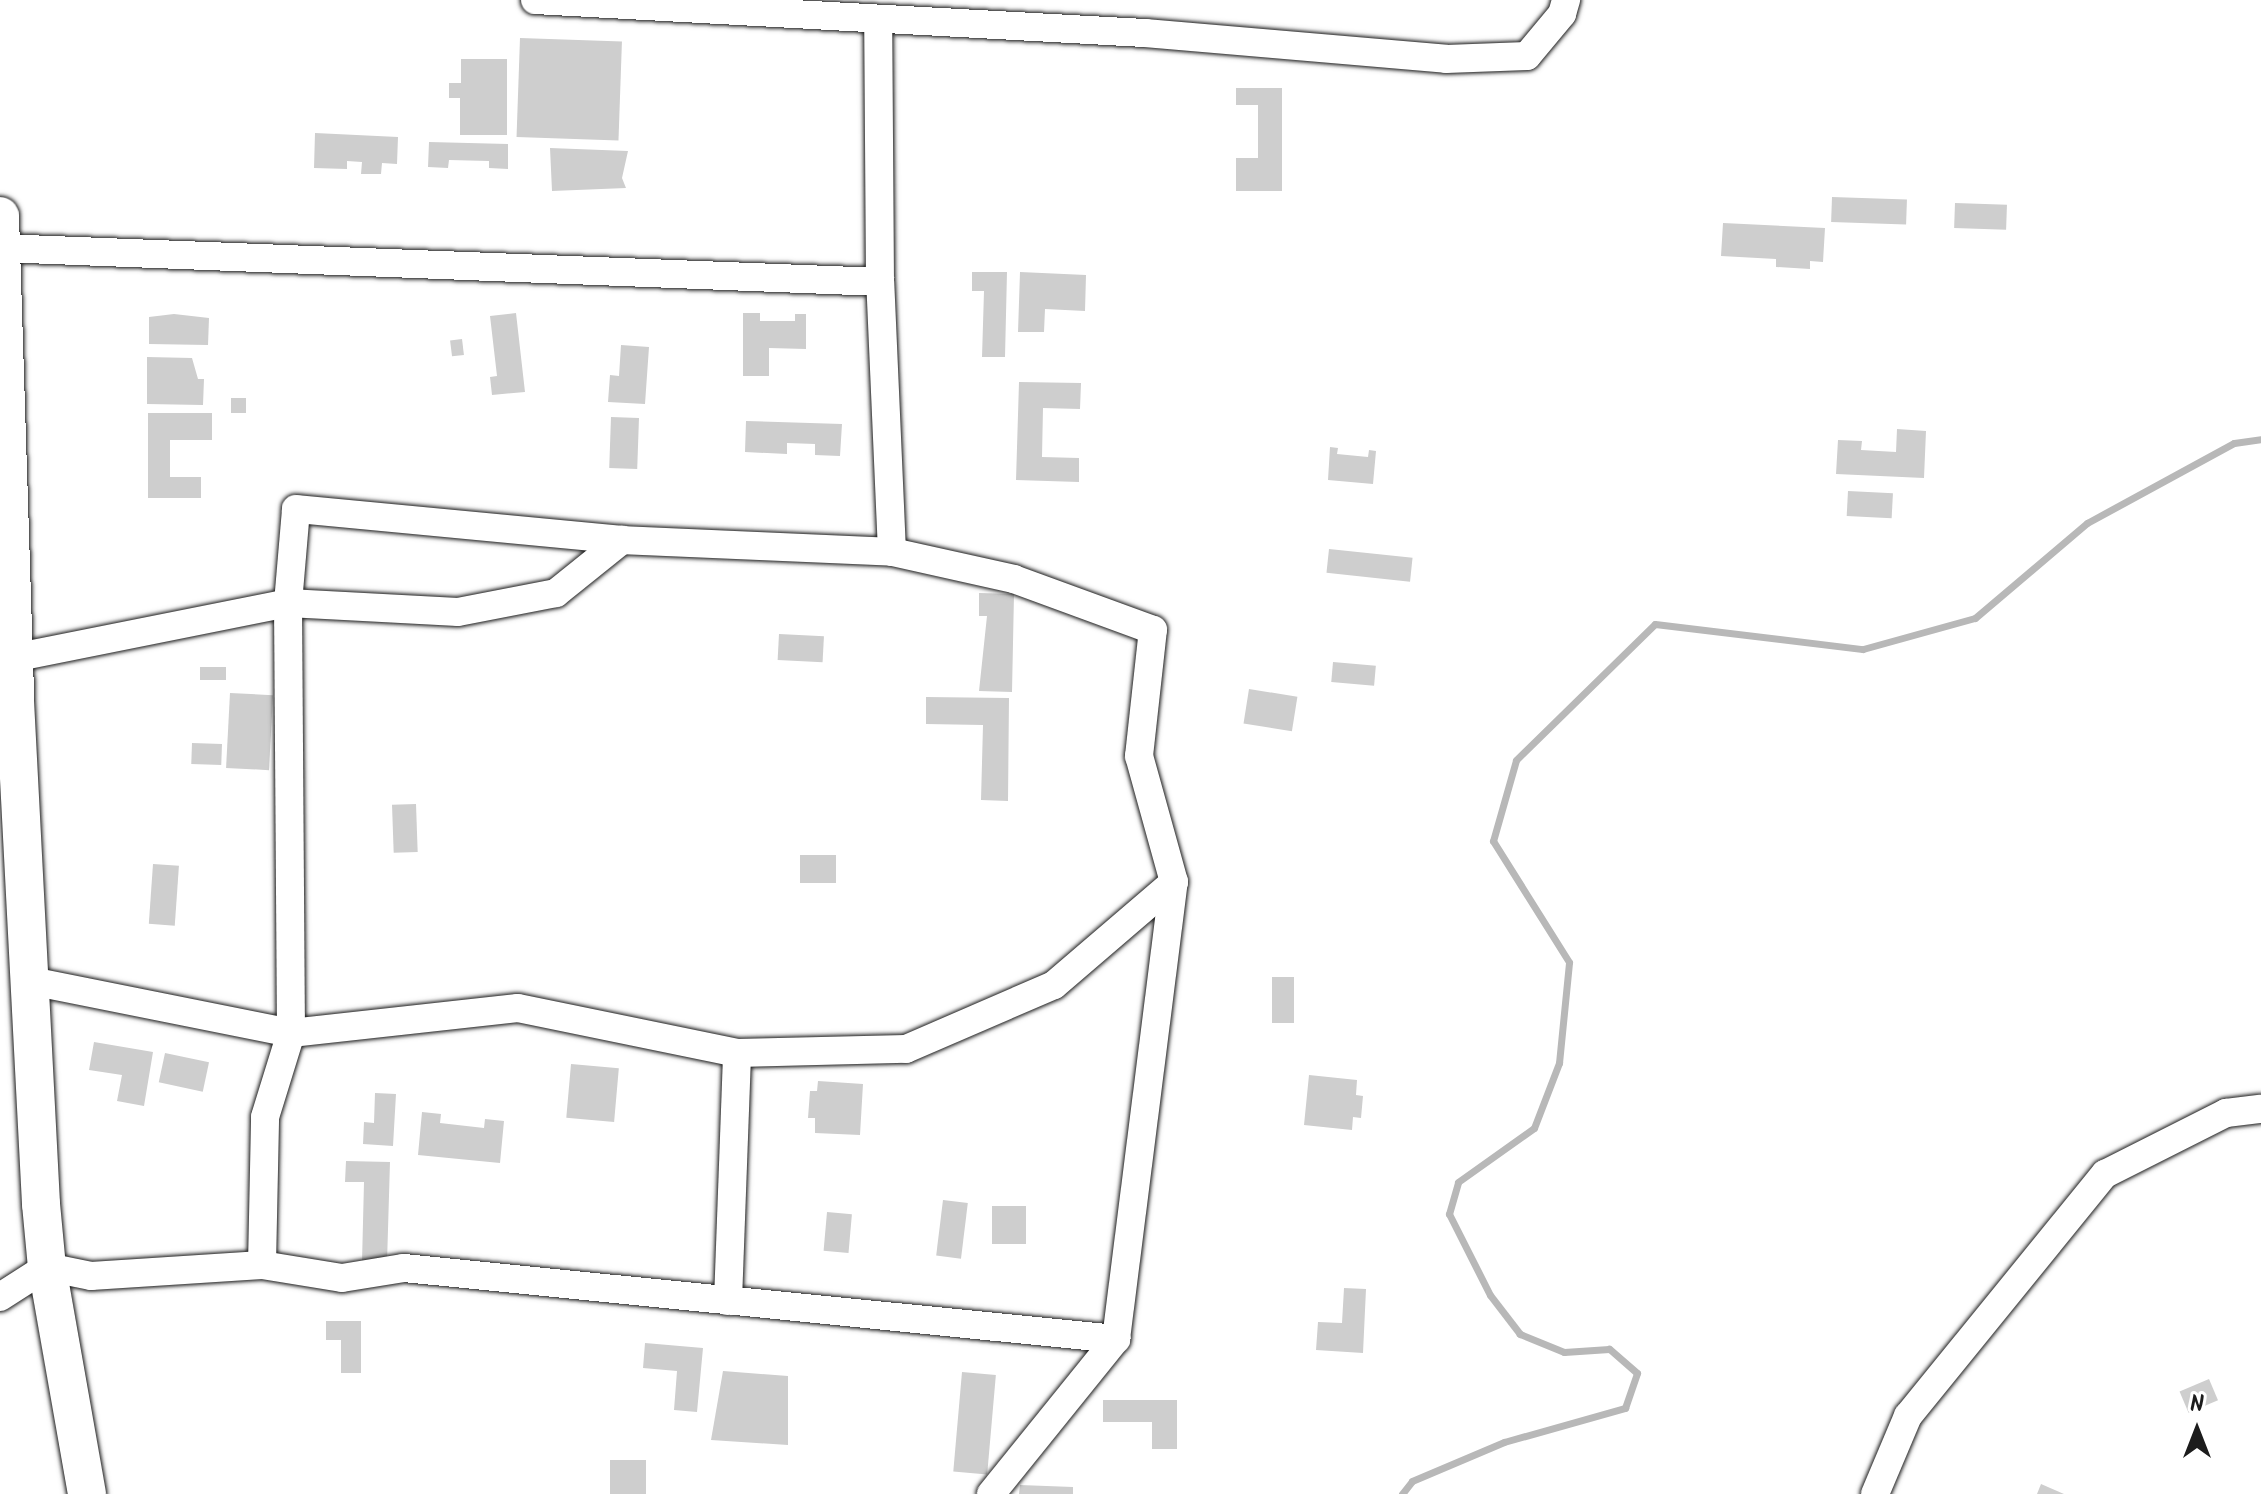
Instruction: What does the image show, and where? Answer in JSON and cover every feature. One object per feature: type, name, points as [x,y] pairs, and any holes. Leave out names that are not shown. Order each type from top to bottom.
[{"type":"street","points":[[535,0],[671,4],[1145,33],[1446,59],[1527,56],[1562,14],[1566,0]]},
{"type":"street","points":[[878,19],[880,282],[892,552]]},
{"type":"street","points":[[87,1494],[47,1267],[31,981],[7,704],[13,658],[1,237],[880,282]]},
{"type":"street","points":[[262,1265],[265,1117],[291,1033],[288,603],[296,509],[622,540],[892,552],[1014,579],[1153,630],[1139,756],[1174,882],[1116,1339],[991,1494]]},
{"type":"street","points":[[13,658],[288,603],[472,609],[556,593],[622,540]]},
{"type":"street","points":[[31,981],[291,1033],[518,1008],[737,1053],[906,1049],[1054,985],[1174,882]]},
{"type":"street","points":[[728,1301],[737,1053]]},
{"type":"street","points":[[1875,1494],[1908,1416],[2105,1174],[2226,1113],[2261,1109]]},
{"type":"street","points":[[0,1297],[47,1267],[91,1276],[262,1265],[342,1278],[404,1268],[1116,1339]]},
{"type":"building","points":[[520,38],[622,42],[618,140],[517,137]]},
{"type":"building","points":[[461,59],[507,59],[507,135],[460,135],[460,98],[449,98],[449,83],[461,83]]},
{"type":"building","points":[[1236,88],[1282,88],[1282,191],[1236,191],[1236,158],[1258,158],[1258,105],[1236,105]]},
{"type":"building","points":[[315,133],[398,137],[397,164],[382,163],[381,174],[361,174],[362,162],[347,161],[347,169],[314,168]]},
{"type":"building","points":[[429,142],[508,144],[508,169],[489,168],[489,161],[449,160],[448,168],[428,167]]},
{"type":"building","points":[[550,148],[628,151],[622,178],[626,188],[552,191]]},
{"type":"building","points":[[1832,197],[1907,200],[1906,225],[1831,222]]},
{"type":"building","points":[[1955,203],[2007,205],[2006,230],[1954,228]]},
{"type":"building","points":[[1723,223],[1825,228],[1823,262],[1810,261],[1810,269],[1776,267],[1776,259],[1721,256]]},
{"type":"building","points":[[972,272],[1007,272],[1005,357],[982,357],[984,291],[972,291]]},
{"type":"building","points":[[1020,272],[1086,275],[1085,311],[1045,309],[1044,332],[1018,332]]},
{"type":"building","points":[[516,313],[525,392],[492,395],[490,377],[497,376],[490,316]]},
{"type":"building","points":[[743,313],[760,313],[760,321],[795,321],[795,314],[806,314],[806,349],[769,348],[769,376],[743,376]]},
{"type":"building","points":[[174,314],[209,318],[208,345],[149,344],[149,317]]},
{"type":"building","points":[[462,339],[464,355],[452,356],[450,340]]},
{"type":"building","points":[[621,345],[649,347],[645,404],[608,402],[610,375],[619,376]]},
{"type":"building","points":[[147,357],[192,358],[198,379],[204,379],[203,405],[147,404]]},
{"type":"building","points":[[1019,382],[1081,383],[1080,409],[1043,408],[1042,457],[1079,458],[1079,482],[1016,480]]},
{"type":"building","points":[[231,398],[246,398],[246,413],[231,413]]},
{"type":"building","points":[[148,413],[212,413],[212,440],[170,440],[170,477],[201,477],[201,498],[148,498]]},
{"type":"building","points":[[611,417],[639,418],[637,469],[609,468]]},
{"type":"building","points":[[746,421],[842,424],[840,456],[815,455],[815,444],[787,443],[787,454],[745,452]]},
{"type":"building","points":[[1897,429],[1926,431],[1924,478],[1836,474],[1838,440],[1862,441],[1861,450],[1896,452]]},
{"type":"building","points":[[1330,447],[1338,448],[1337,454],[1368,457],[1369,450],[1376,451],[1373,484],[1328,480]]},
{"type":"building","points":[[1848,491],[1893,493],[1892,518],[1847,516]]},
{"type":"building","points":[[1329,549],[1413,558],[1410,582],[1326,573]]},
{"type":"building","points":[[979,593],[1014,594],[1012,692],[979,691],[987,616],[979,616]]},
{"type":"building","points":[[779,634],[824,636],[823,662],[778,660]]},
{"type":"building","points":[[1333,662],[1376,666],[1374,686],[1331,682]]},
{"type":"building","points":[[200,667],[226,667],[226,680],[200,680]]},
{"type":"building","points":[[1249,689],[1297,697],[1292,731],[1244,724]]},
{"type":"building","points":[[230,693],[273,695],[269,770],[226,768]]},
{"type":"building","points":[[926,697],[1009,698],[1008,801],[981,800],[983,725],[926,724]]},
{"type":"building","points":[[192,743],[222,744],[221,765],[191,764]]},
{"type":"building","points":[[416,804],[418,852],[394,853],[392,805]]},
{"type":"building","points":[[800,855],[836,855],[836,883],[800,883]]},
{"type":"building","points":[[153,864],[179,866],[175,926],[149,924]]},
{"type":"building","points":[[1272,977],[1294,977],[1294,1023],[1272,1023]]},
{"type":"building","points":[[94,1042],[153,1052],[144,1106],[117,1101],[122,1075],[89,1070]]},
{"type":"building","points":[[165,1053],[209,1062],[203,1092],[159,1082]]},
{"type":"building","points":[[571,1064],[619,1068],[614,1122],[566,1118]]},
{"type":"building","points":[[1309,1075],[1357,1080],[1356,1095],[1363,1096],[1361,1118],[1353,1117],[1352,1130],[1304,1125]]},
{"type":"building","points":[[818,1081],[863,1084],[860,1135],[815,1133],[815,1118],[808,1118],[810,1091],[817,1091]]},
{"type":"building","points":[[375,1093],[396,1094],[393,1146],[363,1144],[364,1122],[374,1123]]},
{"type":"building","points":[[422,1112],[441,1114],[440,1123],[484,1128],[485,1119],[504,1121],[500,1163],[418,1155]]},
{"type":"building","points":[[346,1161],[390,1162],[387,1263],[362,1262],[364,1182],[345,1182]]},
{"type":"building","points":[[943,1200],[968,1203],[961,1259],[936,1256]]},
{"type":"building","points":[[992,1206],[1026,1206],[1026,1244],[992,1244]]},
{"type":"building","points":[[827,1212],[852,1214],[849,1253],[824,1251]]},
{"type":"building","points":[[1344,1288],[1366,1289],[1363,1353],[1316,1350],[1318,1322],[1342,1323]]},
{"type":"building","points":[[326,1321],[361,1321],[361,1373],[341,1373],[341,1340],[326,1340]]},
{"type":"building","points":[[645,1343],[703,1348],[697,1412],[674,1410],[677,1371],[643,1368]]},
{"type":"building","points":[[723,1371],[788,1376],[788,1445],[711,1440]]},
{"type":"building","points":[[962,1372],[996,1375],[987,1475],[953,1472]]},
{"type":"building","points":[[2209,1379],[2218,1400],[2189,1413],[2180,1392]]},
{"type":"building","points":[[1103,1400],[1177,1400],[1177,1449],[1152,1449],[1152,1422],[1103,1422]]},
{"type":"building","points":[[610,1460],[646,1460],[646,1494],[610,1494]]},
{"type":"building","points":[[2041,1484],[2064,1494],[2037,1494]]},
{"type":"building","points":[[1020,1485],[1073,1487],[1073,1494],[1019,1494]]},
{"type":"waterway","points":[[1402,1494],[1412,1481],[1504,1442],[1625,1408],[1637,1373],[1609,1349],[1564,1352],[1520,1334],[1490,1295],[1449,1214],[1458,1182],[1534,1128],[1559,1063],[1569,962],[1493,841],[1516,760],[1655,624],[1863,649],[1975,618],[2087,523],[2234,443],[2261,439]]}]
